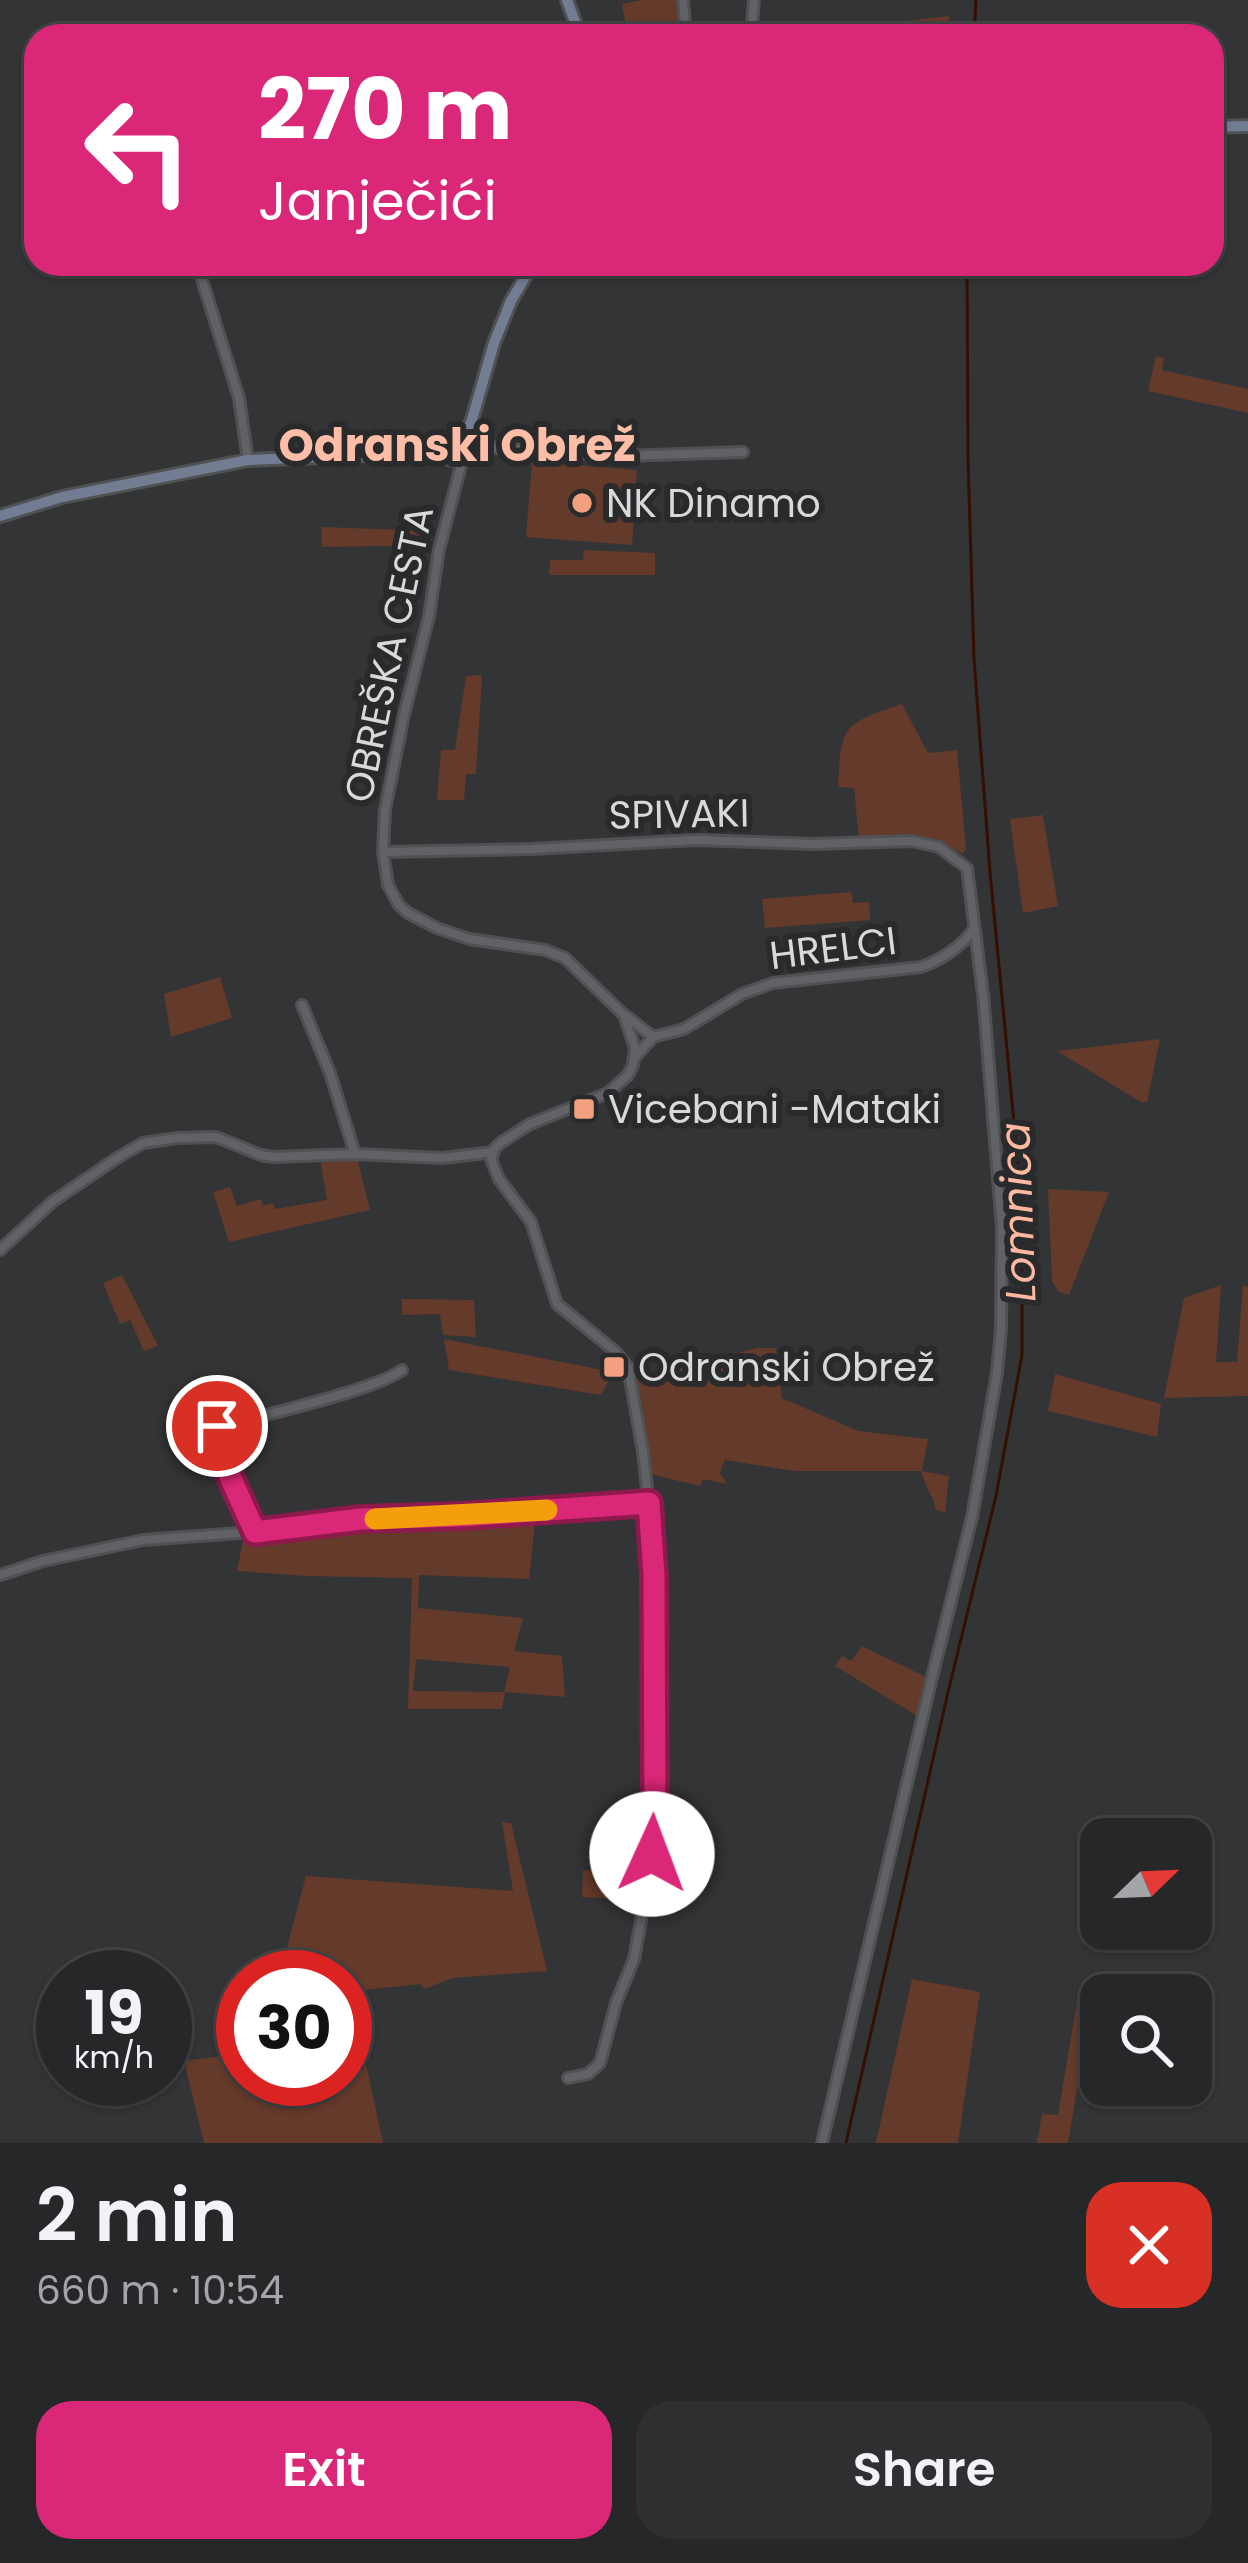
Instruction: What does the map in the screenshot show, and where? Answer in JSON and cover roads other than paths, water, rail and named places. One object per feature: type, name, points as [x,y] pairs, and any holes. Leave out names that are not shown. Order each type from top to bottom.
[{"type":"main road","name":"OBREŠKA CESTA","points":[[473,417],[494,343],[526,276]]},
{"type":"main road","points":[[0,516],[62,497],[248,460],[416,452],[450,444],[473,417]]},
{"type":"street","points":[[201,276],[239,398],[248,460]]},
{"type":"street","name":"OBREŠKA CESTA","points":[[473,417],[439,550],[429,616],[385,810],[383,853],[388,885],[408,913],[469,939],[555,953],[653,1037]]},
{"type":"street","points":[[466,446],[622,456],[742,452]]},
{"type":"street","points":[[416,452],[461,463]]},
{"type":"street","name":"SPIVAKI","points":[[383,853],[694,840],[912,841],[938,847],[967,868],[974,929]]},
{"type":"street","points":[[822,2143],[972,1517],[997,1373],[1002,1226],[974,929]]},
{"type":"street","name":"HRELCI","points":[[635,1057],[653,1037],[684,1029],[764,985],[929,964],[974,929]]},
{"type":"street","points":[[302,1005],[355,1154]]},
{"type":"street","points":[[568,2078],[589,2074],[600,2063],[634,1959],[654,1842],[654,1575],[649,1503],[628,1367],[557,1304],[531,1222],[492,1164],[493,1152],[502,1142],[530,1124],[608,1093],[628,1075],[635,1057],[624,1015]]},
{"type":"street","points":[[0,1250],[52,1202],[143,1143],[207,1136],[267,1156],[443,1158],[493,1152]]},
{"type":"street","points":[[255,1532],[213,1430],[224,1423],[380,1382],[402,1370]]},
{"type":"street","points":[[0,1575],[116,1544],[361,1519],[649,1503]]},
{"type":"waterway","name":"Lomnica","points":[[975,24],[976,0]]},
{"type":"waterway","name":"Lomnica","points":[[846,2143],[996,1496],[1022,1355],[1022,1206],[974,659],[967,276]]},
{"type":"place","name":"NK Dinamo","points":[[582,503]]},
{"type":"place","name":"Vicebani -Mataki","points":[[584,1109]]},
{"type":"place","name":"Odranski Obrež","points":[[614,1367]]},
{"type":"district","name":"Odranski Obrež","points":[[457,445]]}]
